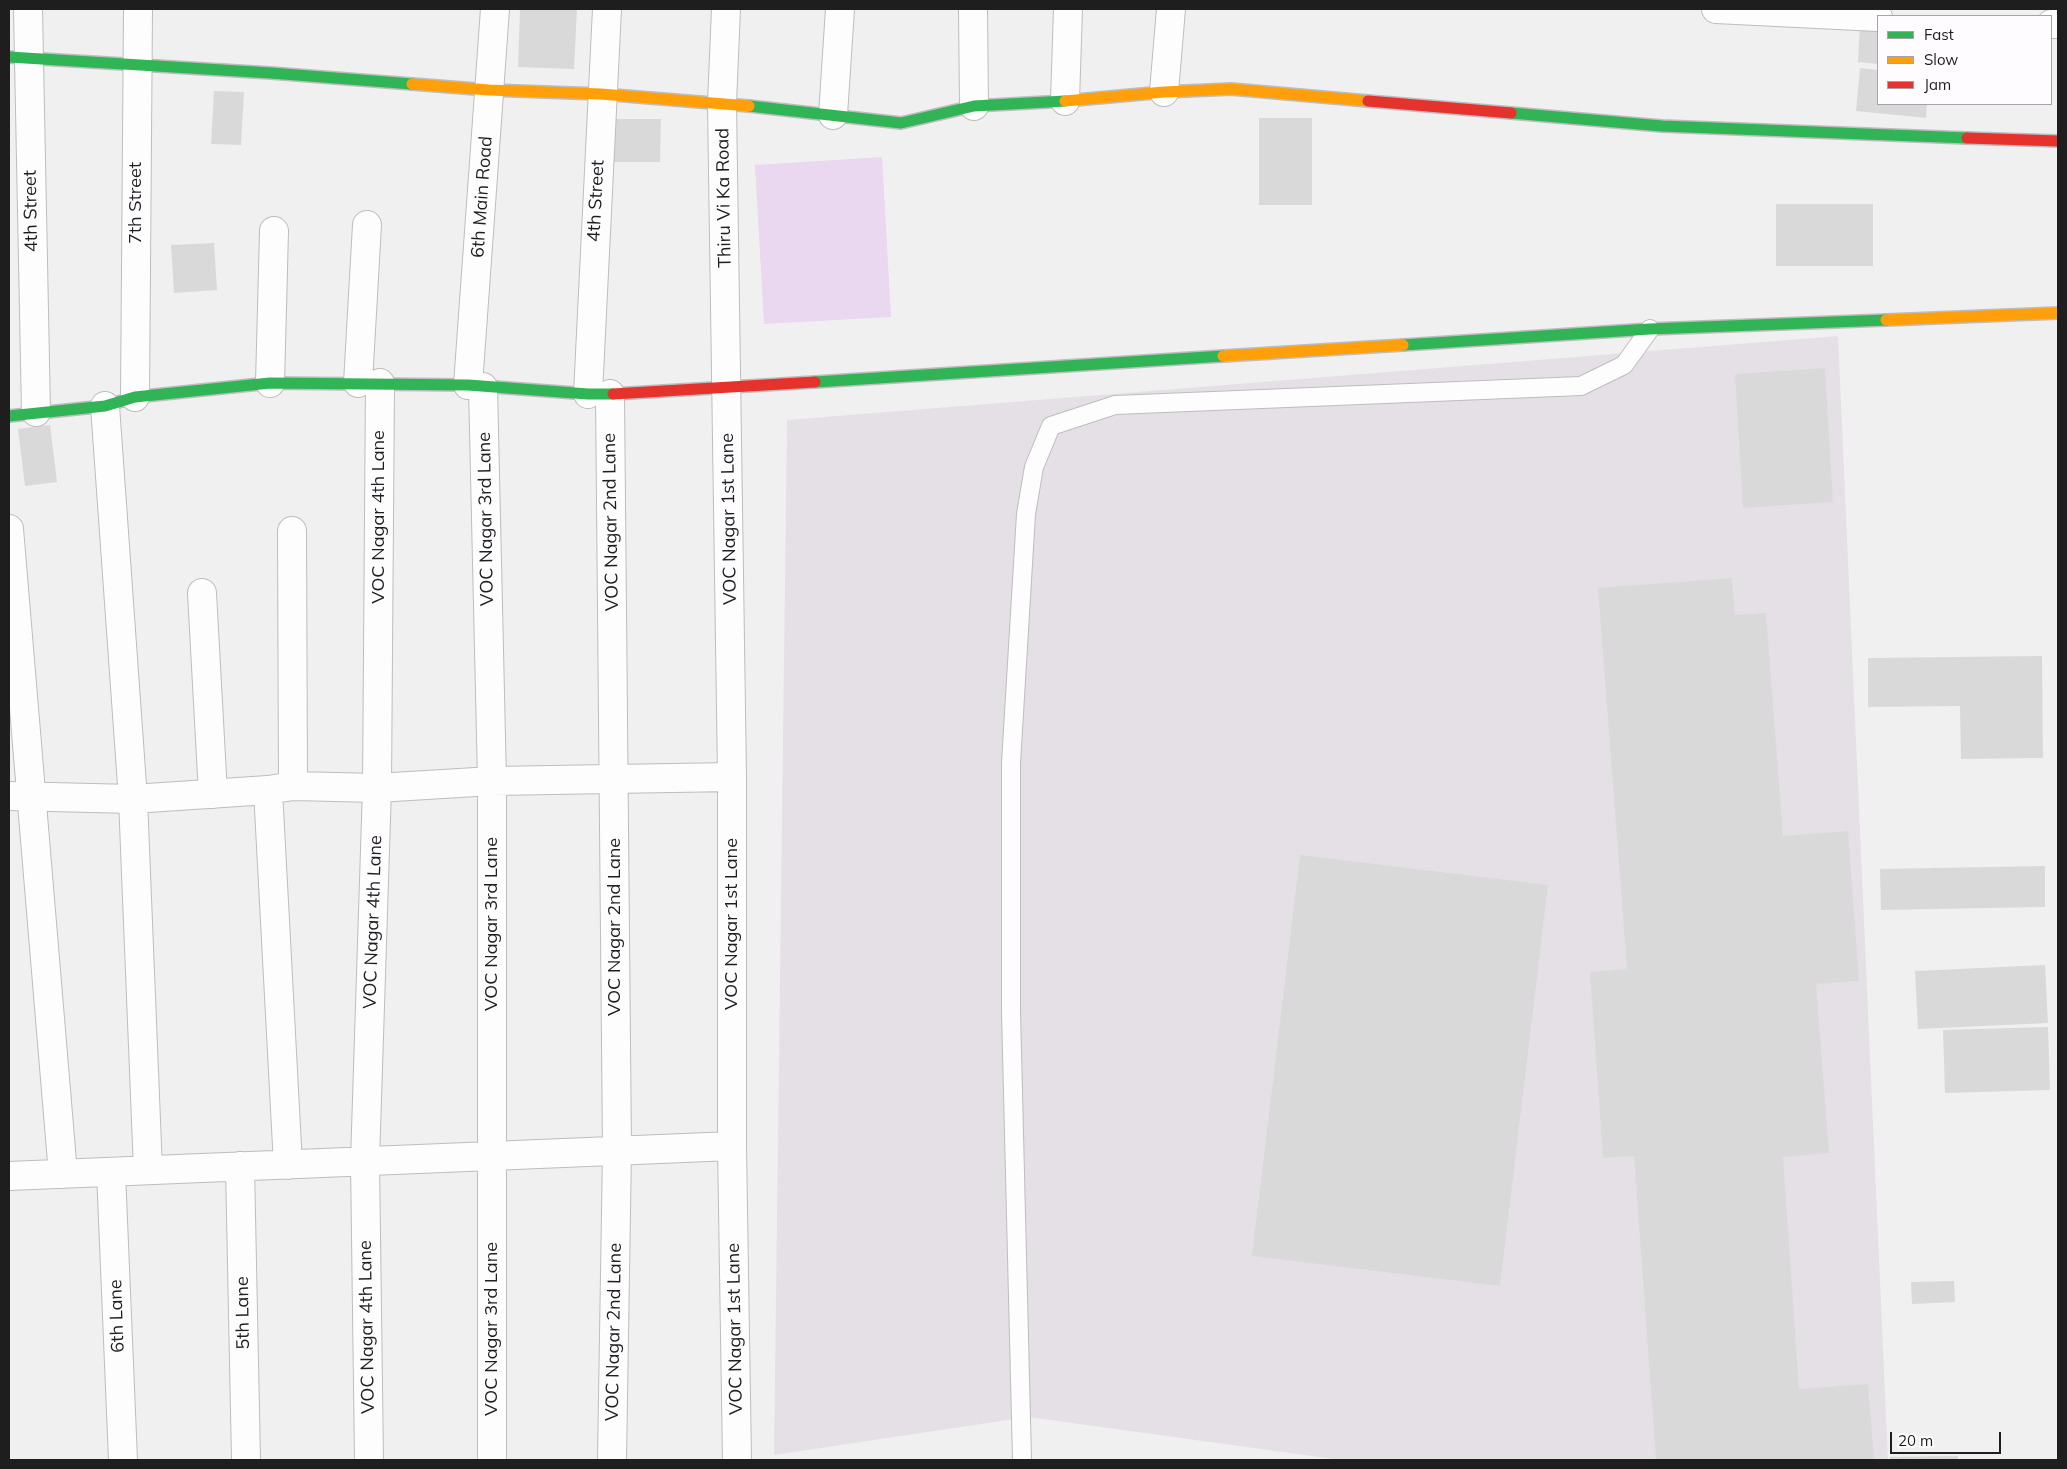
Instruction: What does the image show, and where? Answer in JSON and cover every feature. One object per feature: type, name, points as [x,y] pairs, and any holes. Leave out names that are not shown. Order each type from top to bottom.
[{"type":"street","name":"4th Street","points":[[28,9],[18,58],[36,412]]},
{"type":"street","name":"7th Street","points":[[135,397],[136,66],[138,9]]},
{"type":"street","name":"6th Main Road","points":[[475,386],[495,9]]},
{"type":"street","name":"4th Street","points":[[599,394],[601,94],[606,9]]},
{"type":"street","name":"Thiru Vi Ka Road","points":[[726,9],[722,103],[727,388]]},
{"type":"street","points":[[833,115],[840,9]]},
{"type":"street","points":[[973,9],[974,106]]},
{"type":"street","points":[[1065,101],[1068,9]]},
{"type":"street","points":[[1164,92],[1171,9]]},
{"type":"street","points":[[1716,9],[1877,17]]},
{"type":"street","points":[[18,58],[271,73],[490,90],[601,94],[722,103],[901,123],[974,106],[1231,89],[1662,126],[2058,141]]},
{"type":"street","name":"VOC Nagar 4th Lane","points":[[367,225],[377,788],[365,1161],[369,1460]]},
{"type":"street","points":[[270,384],[274,231]]},
{"type":"street","points":[[9,416],[105,406],[135,397],[270,384],[369,383],[475,386],[599,394],[727,388],[1650,329],[2058,313]]},
{"type":"street","name":"VOC Nagar 3rd Lane","points":[[475,386],[492,781],[492,1460]]},
{"type":"street","name":"VOC Nagar 1st Lane","points":[[727,388],[732,777],[732,1146],[737,1460]]},
{"type":"street","name":"VOC Nagar 2nd Lane","points":[[599,394],[614,779],[617,1150],[612,1460]]},
{"type":"street","points":[[105,406],[133,799],[148,1170]]},
{"type":"street","points":[[9,529],[20,796],[62,1174]]},
{"type":"street","points":[[288,1165],[281,788],[292,531]]},
{"type":"street","points":[[202,594],[213,794]]},
{"type":"street","points":[[20,796],[133,799],[281,788],[377,788],[492,781],[732,777]]},
{"type":"street","points":[[9,1176],[732,1146]]},
{"type":"street","name":"5th Lane","points":[[240,1166],[246,1460]]},
{"type":"street","name":"6th Lane","points":[[111,1172],[123,1460]]},
{"type":"lane","points":[[1022,1460],[1011,1011],[1011,763],[1026,514],[1034,467],[1051,426],[1115,405],[1581,386],[1624,365],[1650,329]]},
{"type":"shaded area","points":[[882,157],[891,317],[764,324],[755,165]]},
{"type":"shaded area","points":[[1838,336],[1888,1460],[1341,1460],[1028,1417],[774,1455],[787,420]]},
{"type":"building","points":[[520,9],[577,9],[574,69],[518,67]]},
{"type":"building","points":[[1860,24],[1877,25],[1877,64],[1858,62]]},
{"type":"building","points":[[1860,68],[1877,70],[1877,105],[1927,105],[1926,118],[1856,111]]},
{"type":"building","points":[[214,91],[244,92],[241,145],[211,144]]},
{"type":"building","points":[[1259,118],[1312,118],[1312,205],[1259,205]]},
{"type":"building","points":[[614,119],[661,119],[660,162],[614,162]]},
{"type":"building","points":[[1776,204],[1873,204],[1873,266],[1776,266]]},
{"type":"building","points":[[214,243],[217,290],[174,293],[171,245]]},
{"type":"building","points":[[1825,368],[1833,502],[1743,508],[1735,374]]},
{"type":"building","points":[[50,425],[57,482],[25,486],[18,429]]},
{"type":"building","points":[[1732,578],[1735,615],[1766,613],[1783,836],[1848,831],[1859,981],[1816,984],[1829,1153],[1783,1157],[1799,1389],[1868,1384],[1874,1460],[1656,1460],[1634,1156],[1603,1158],[1590,972],[1627,969],[1598,588]]},
{"type":"building","points":[[2042,656],[2043,758],[1961,759],[1960,706],[1868,707],[1868,658]]},
{"type":"building","points":[[1300,855],[1548,885],[1500,1286],[1252,1256]]},
{"type":"building","points":[[2045,866],[2045,907],[1881,910],[1880,869]]},
{"type":"building","points":[[2045,965],[2048,1023],[1918,1029],[1915,971]]},
{"type":"building","points":[[2048,1027],[2050,1090],[1945,1093],[1943,1030]]},
{"type":"building","points":[[1954,1281],[1955,1302],[1912,1304],[1911,1282]]},
{"type":"building","points":[[1958,1456],[1958,1460],[1890,1460],[1890,1457]]},
{"type":"traffic: fast","points":[[9,57],[271,73],[412,84]]},
{"type":"traffic: fast","points":[[749,106],[901,123],[974,106],[1065,101]]},
{"type":"traffic: fast","points":[[1511,113],[1662,126],[1967,138]]},
{"type":"traffic: fast","points":[[1403,345],[1650,329],[1886,320]]},
{"type":"traffic: fast","points":[[815,382],[1223,356]]},
{"type":"traffic: fast","points":[[9,416],[105,406],[135,397],[270,383],[468,385],[588,394],[613,394]]},
{"type":"traffic: slow","points":[[412,84],[489,90],[601,94],[749,106]]},
{"type":"traffic: slow","points":[[1065,101],[1164,92],[1231,89],[1368,101]]},
{"type":"traffic: slow","points":[[1886,320],[2058,313]]},
{"type":"traffic: slow","points":[[1223,356],[1403,345]]},
{"type":"traffic: jam","points":[[1368,101],[1511,113]]},
{"type":"traffic: jam","points":[[1967,138],[2058,141]]},
{"type":"traffic: jam","points":[[613,394],[815,382]]}]
